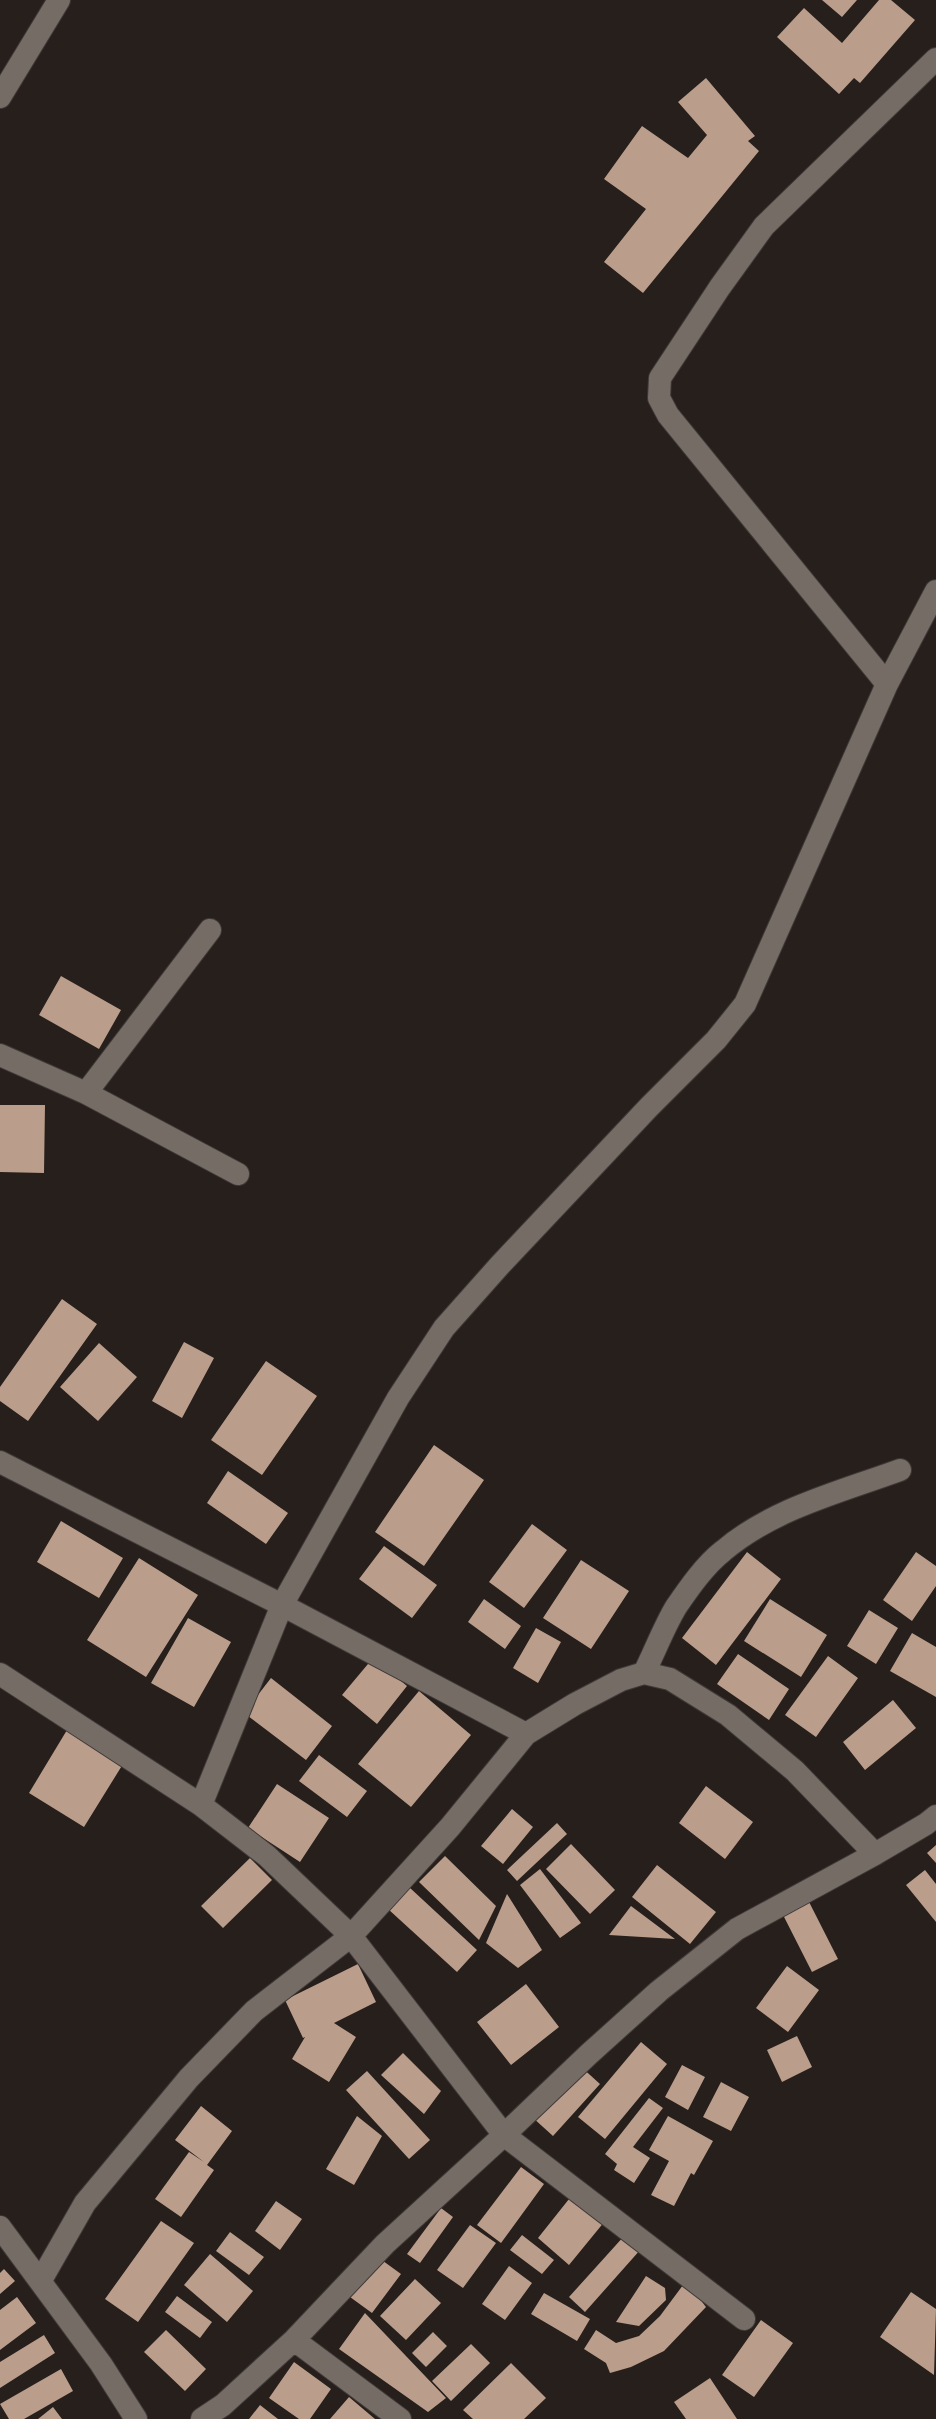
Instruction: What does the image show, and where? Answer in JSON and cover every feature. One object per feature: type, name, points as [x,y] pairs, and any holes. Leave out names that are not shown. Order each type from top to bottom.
[{"type":"street","points":[[0,97],[59,0]]},
{"type":"street","points":[[887,684],[668,415],[659,398],[660,378],[720,287],[764,226],[936,59]]},
{"type":"street","points":[[201,1805],[282,1605],[398,1398],[444,1328],[500,1265],[643,1113],[716,1040],[745,1004],[887,684],[936,591]]},
{"type":"street","points":[[86,1093],[210,930]]},
{"type":"street","points":[[0,1055],[86,1093],[238,1174]]},
{"type":"street","points":[[0,1462],[282,1605],[526,1734]]},
{"type":"street","points":[[644,1673],[676,1608],[696,1580],[722,1551],[750,1531],[781,1515],[900,1470]]},
{"type":"street","points":[[41,2280],[85,2203],[189,2078],[254,2011],[351,1936],[450,1827],[526,1734],[575,1704],[621,1680],[644,1673],[670,1679],[728,1715],[795,1772],[875,1854]]},
{"type":"street","points":[[0,1674],[201,1805],[267,1856],[351,1936],[504,2135],[744,2319]]},
{"type":"street","points":[[202,2419],[223,2405],[294,2340],[385,2244],[504,2135],[589,2054],[660,1991],[737,1929],[875,1854],[926,1824],[936,1816]]},
{"type":"street","points":[[2,2233],[41,2280],[101,2364],[136,2419]]},
{"type":"street","points":[[294,2340],[400,2419]]},
{"type":"building","points":[[822,0],[857,0],[842,17]]},
{"type":"building","points":[[879,0],[891,0],[915,20],[860,83],[854,78],[839,94],[777,37],[804,8],[842,43]]},
{"type":"building","points":[[706,78],[755,136],[748,141],[759,151],[643,293],[604,262],[646,209],[604,179],[642,126],[688,158],[707,135],[678,102]]},
{"type":"building","points":[[61,976],[121,1010],[99,1049],[39,1015]]},
{"type":"building","points":[[0,1105],[45,1105],[44,1173],[0,1172]]},
{"type":"building","points":[[62,1299],[97,1324],[28,1421],[0,1401],[0,1387]]},
{"type":"building","points":[[184,1342],[214,1358],[182,1418],[152,1401]]},
{"type":"building","points":[[99,1343],[137,1377],[98,1421],[60,1387]]},
{"type":"building","points":[[266,1361],[317,1396],[262,1475],[211,1440]]},
{"type":"building","points":[[434,1445],[484,1480],[424,1566],[375,1532]]},
{"type":"building","points":[[228,1471],[288,1513],[266,1544],[207,1503]]},
{"type":"building","points":[[61,1521],[123,1558],[99,1598],[37,1562]]},
{"type":"building","points":[[532,1524],[567,1550],[524,1608],[489,1582]]},
{"type":"building","points":[[384,1546],[437,1585],[412,1618],[359,1579]]},
{"type":"building","points":[[747,1552],[781,1579],[716,1665],[682,1638]]},
{"type":"building","points":[[916,1552],[936,1566],[936,1586],[912,1621],[883,1600]]},
{"type":"building","points":[[139,1558],[198,1595],[146,1677],[87,1640]]},
{"type":"building","points":[[581,1560],[629,1591],[591,1649],[543,1618]]},
{"type":"building","points":[[484,1599],[521,1626],[505,1649],[468,1622]]},
{"type":"building","points":[[770,1599],[827,1635],[801,1677],[744,1641]]},
{"type":"building","points":[[869,1610],[898,1628],[876,1664],[847,1646]]},
{"type":"building","points":[[188,1618],[231,1642],[194,1707],[151,1683]]},
{"type":"building","points":[[536,1628],[561,1642],[538,1683],[513,1668]]},
{"type":"building","points":[[912,1633],[936,1647],[936,1697],[890,1671]]},
{"type":"building","points":[[738,1654],[789,1689],[769,1720],[717,1684]]},
{"type":"building","points":[[828,1656],[858,1678],[816,1737],[785,1715]]},
{"type":"building","points":[[373,1658],[407,1686],[377,1724],[342,1695]]},
{"type":"building","points":[[271,1678],[332,1726],[306,1760],[244,1713]]},
{"type":"building","points":[[419,1691],[471,1735],[411,1807],[358,1764]]},
{"type":"building","points":[[893,1700],[916,1728],[865,1770],[843,1742]]},
{"type":"building","points":[[67,1730],[123,1764],[84,1827],[29,1793]]},
{"type":"building","points":[[319,1755],[367,1791],[347,1817],[299,1781]]},
{"type":"building","points":[[277,1784],[329,1818],[300,1862],[248,1828]]},
{"type":"building","points":[[706,1786],[753,1822],[725,1859],[679,1823]]},
{"type":"building","points":[[512,1809],[533,1827],[503,1864],[481,1846]]},
{"type":"building","points":[[557,1823],[567,1834],[517,1881],[507,1870]]},
{"type":"building","points":[[571,1844],[615,1890],[590,1914],[546,1869]]},
{"type":"building","points":[[936,1845],[936,1863],[927,1853]]},
{"type":"building","points":[[445,1856],[496,1906],[479,1940],[419,1882]]},
{"type":"building","points":[[250,1858],[272,1880],[223,1928],[201,1906]]},
{"type":"building","points":[[657,1865],[716,1912],[690,1944],[632,1897]]},
{"type":"building","points":[[540,1869],[581,1923],[560,1938],[520,1885]]},
{"type":"building","points":[[925,1870],[936,1884],[936,1922],[906,1885]]},
{"type":"building","points":[[409,1887],[477,1950],[457,1972],[388,1909]]},
{"type":"building","points":[[507,1894],[542,1950],[518,1968],[486,1943]]},
{"type":"building","points":[[806,1896],[838,1959],[812,1972],[780,1909]]},
{"type":"building","points":[[631,1906],[675,1939],[609,1935]]},
{"type":"building","points":[[358,1964],[376,2002],[334,2023],[356,2037],[329,2082],[292,2059],[305,2037],[303,2038],[285,2000]]},
{"type":"building","points":[[787,1966],[819,1990],[788,2032],[756,2008]]},
{"type":"building","points":[[526,1984],[559,2027],[511,2065],[477,2022]]},
{"type":"building","points":[[797,2036],[812,2067],[782,2082],[767,2050]]},
{"type":"building","points":[[641,2042],[667,2064],[605,2139],[578,2117]]},
{"type":"building","points":[[403,2053],[441,2091],[424,2114],[381,2075]]},
{"type":"building","points":[[579,2065],[600,2084],[553,2136],[532,2117]]},
{"type":"building","points":[[682,2065],[705,2077],[688,2110],[665,2097]]},
{"type":"building","points":[[367,2071],[430,2140],[409,2159],[346,2090]]},
{"type":"building","points":[[721,2082],[749,2097],[731,2131],[703,2117]]},
{"type":"building","points":[[649,2098],[663,2108],[633,2147],[650,2158],[634,2183],[614,2170],[617,2164],[605,2154]]},
{"type":"building","points":[[201,2106],[232,2131],[207,2165],[214,2170],[181,2217],[155,2199],[189,2152],[204,2162],[175,2140]]},
{"type":"building","points":[[357,2116],[382,2136],[354,2185],[326,2169]]},
{"type":"building","points":[[668,2116],[713,2141],[694,2175],[691,2173],[674,2206],[651,2195],[669,2161],[649,2150]]},
{"type":"building","points":[[521,2167],[544,2184],[501,2243],[477,2225]]},
{"type":"building","points":[[573,2194],[605,2221],[569,2265],[538,2238]]},
{"type":"building","points":[[276,2201],[302,2219],[280,2250],[255,2231]]},
{"type":"building","points":[[441,2208],[453,2217],[420,2263],[407,2254]]},
{"type":"building","points":[[161,2221],[194,2243],[138,2322],[105,2299]]},
{"type":"building","points":[[470,2225],[496,2243],[463,2288],[437,2270]]},
{"type":"building","points":[[230,2232],[264,2257],[249,2275],[216,2251]]},
{"type":"building","points":[[522,2235],[554,2260],[542,2274],[510,2250]]},
{"type":"building","points":[[625,2235],[641,2249],[585,2312],[569,2297]]},
{"type":"building","points":[[210,2254],[253,2291],[227,2322],[184,2285]]},
{"type":"building","points":[[379,2258],[401,2274],[372,2313],[350,2297]]},
{"type":"building","points":[[509,2266],[532,2283],[505,2320],[482,2304]]},
{"type":"building","points":[[4,2269],[15,2281],[0,2294],[0,2273]]},
{"type":"building","points":[[646,2276],[665,2288],[666,2300],[639,2326],[616,2322]]},
{"type":"building","points":[[415,2279],[441,2303],[406,2340],[380,2316]]},
{"type":"building","points":[[686,2281],[706,2307],[664,2351],[631,2367],[610,2373],[606,2363],[584,2349],[596,2330],[616,2343],[639,2336],[660,2316]]},
{"type":"building","points":[[911,2292],[936,2309],[934,2375],[880,2337]]},
{"type":"building","points":[[544,2293],[590,2319],[577,2341],[531,2314]]},
{"type":"building","points":[[177,2296],[212,2322],[200,2338],[165,2312]]},
{"type":"building","points":[[17,2297],[36,2323],[0,2350],[0,2310]]},
{"type":"building","points":[[365,2313],[446,2398],[428,2412],[339,2349]]},
{"type":"building","points":[[761,2320],[793,2343],[754,2397],[722,2375]]},
{"type":"building","points":[[166,2330],[206,2369],[185,2391],[144,2352]]},
{"type":"building","points":[[433,2332],[447,2346],[426,2367],[412,2353]]},
{"type":"building","points":[[44,2335],[55,2353],[0,2388],[0,2362]]},
{"type":"building","points":[[471,2344],[490,2363],[451,2401],[432,2381]]},
{"type":"building","points":[[294,2362],[331,2389],[310,2419],[299,2419],[269,2398]]},
{"type":"building","points":[[511,2363],[546,2398],[524,2419],[473,2419],[463,2410]]},
{"type":"building","points":[[61,2369],[73,2391],[24,2419],[9,2419],[0,2404]]},
{"type":"building","points":[[710,2378],[737,2419],[686,2419],[674,2402]]},
{"type":"building","points":[[349,2397],[375,2419],[330,2419]]},
{"type":"building","points":[[260,2405],[278,2419],[249,2419]]},
{"type":"building","points":[[53,2407],[62,2419],[38,2419]]}]
